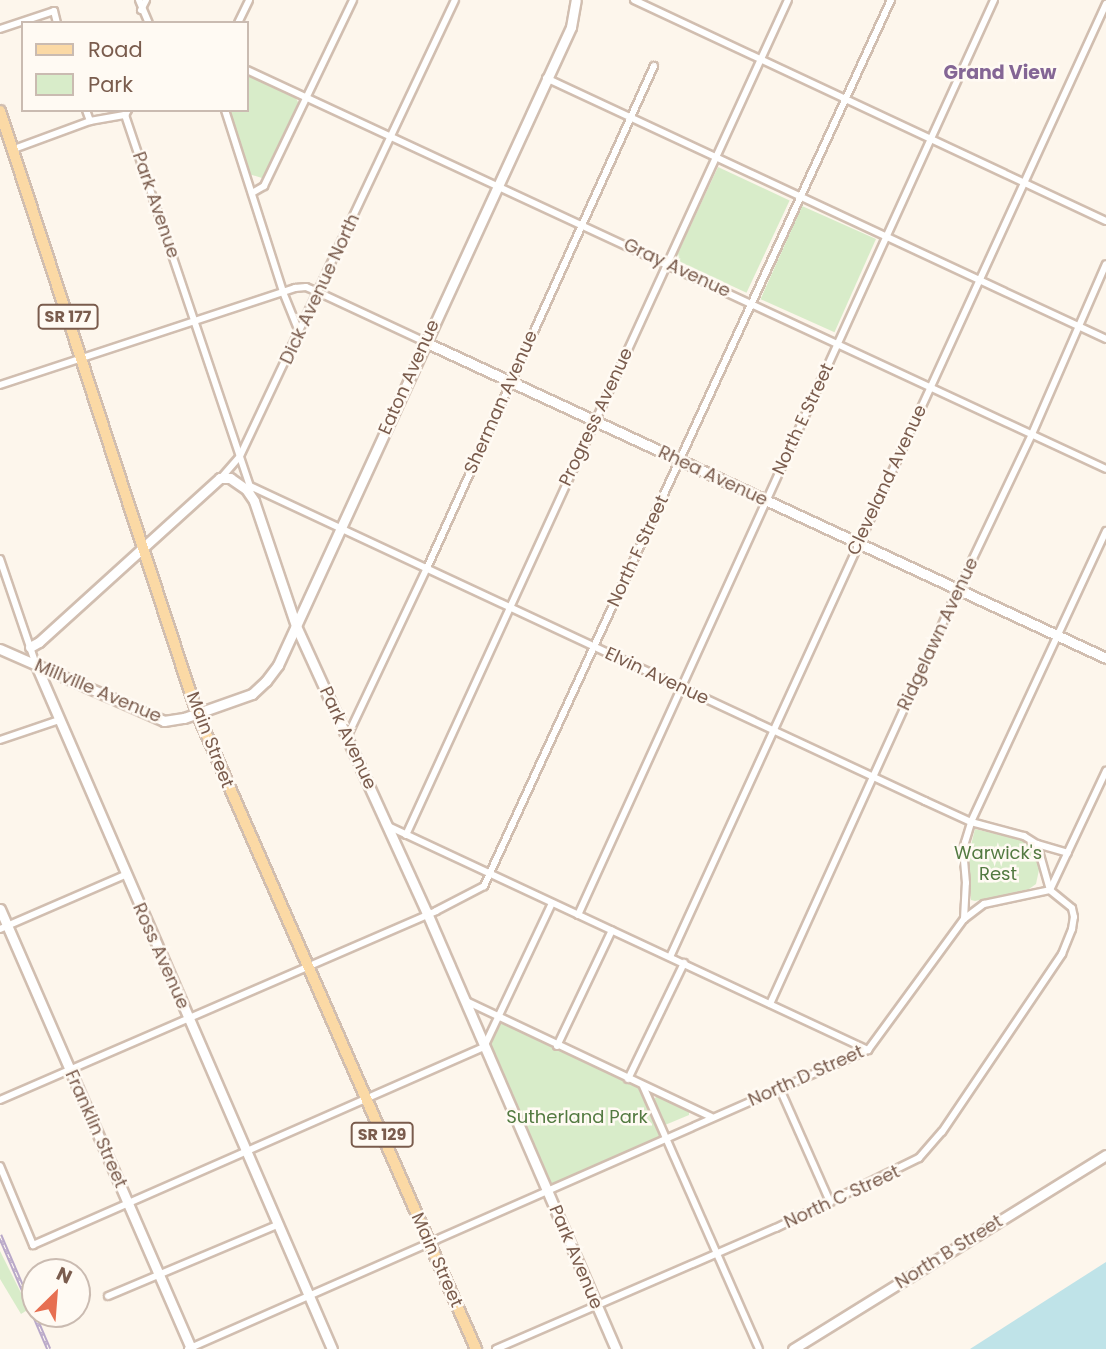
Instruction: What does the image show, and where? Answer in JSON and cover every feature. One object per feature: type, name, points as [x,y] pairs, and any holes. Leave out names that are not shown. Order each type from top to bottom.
[{"type":"main road","name":"Eaton Avenue","points":[[197,713],[256,691],[278,665],[571,27],[576,0]]},
{"type":"main road","name":"Main Street","points":[[0,111],[197,713],[476,1349]]},
{"type":"main road","name":"Rhea Avenue","points":[[425,342],[1106,659]]},
{"type":"main road","name":"Dick Avenue North","points":[[30,647],[39,642],[220,478]]},
{"type":"main road","points":[[220,478],[239,483],[254,501]]},
{"type":"main road","name":"Park Avenue","points":[[254,501],[296,626],[427,913],[616,1349]]},
{"type":"main road","name":"Millville Avenue","points":[[0,649],[158,720],[177,720],[197,713]]},
{"type":"main road","name":"Ross Avenue","points":[[36,665],[276,1225],[332,1349]]},
{"type":"main road","name":"Franklin Street","points":[[0,909],[4,928],[130,1203],[190,1349]]},
{"type":"main road","name":"North B Street","points":[[793,1349],[1106,1155]]},
{"type":"street","points":[[139,0],[148,21]]},
{"type":"street","points":[[141,10],[146,0]]},
{"type":"street","points":[[239,21],[249,0]]},
{"type":"street","points":[[252,193],[264,186],[353,0]]},
{"type":"street","name":"Dick Avenue North","points":[[220,478],[240,456],[300,334],[455,0]]},
{"type":"street","points":[[634,0],[1106,221]]},
{"type":"street","name":"Progress Avenue","points":[[406,835],[788,0]]},
{"type":"street","name":"North F Street","points":[[0,1100],[478,891],[491,874],[891,0]]},
{"type":"street","name":"North E Street","points":[[578,915],[994,0]]},
{"type":"street","name":"Cleveland Avenue","points":[[670,957],[1106,4]]},
{"type":"street","points":[[24,21],[54,11],[56,21]]},
{"type":"street","points":[[0,29],[21,22]]},
{"type":"street","name":"Sherman Avenue","points":[[347,737],[427,568],[654,66]]},
{"type":"street","name":"Gray Avenue","points":[[248,70],[582,223],[1106,469]]},
{"type":"street","points":[[546,78],[1106,339]]},
{"type":"street","points":[[87,112],[90,121]]},
{"type":"street","points":[[226,112],[283,292],[300,334]]},
{"type":"street","points":[[14,149],[90,121],[127,113]]},
{"type":"street","name":"Park Avenue","points":[[127,113],[254,501]]},
{"type":"street","name":"Ridgelawn Avenue","points":[[770,1003],[958,590],[1032,435],[1106,264]]},
{"type":"street","points":[[0,384],[283,292],[306,287],[320,293]]},
{"type":"street","name":"Rhea Avenue","points":[[320,293],[425,342]]},
{"type":"street","name":"Elvin Avenue","points":[[250,486],[971,822],[1024,836],[1037,844],[1068,853]]},
{"type":"street","points":[[964,919],[966,883],[963,849],[971,822],[1106,531]]},
{"type":"street","name":"Ross Avenue","points":[[0,559],[36,665]]},
{"type":"street","points":[[0,740],[59,720]]},
{"type":"street","points":[[1050,890],[1106,771]]},
{"type":"street","points":[[388,827],[868,1050]]},
{"type":"street","name":"North C Street","points":[[496,1349],[912,1164],[942,1132],[1062,954],[1074,917],[1066,900],[1050,890],[1037,844]]},
{"type":"street","points":[[4,928],[125,875]]},
{"type":"street","name":"North D Street","points":[[190,1349],[429,1241],[868,1050],[964,919],[984,904],[1050,890]]},
{"type":"street","points":[[0,1166],[33,1245],[484,1047],[552,903]]},
{"type":"street","points":[[557,1046],[612,930]]},
{"type":"street","points":[[628,1079],[684,963]]},
{"type":"street","points":[[464,1000],[711,1117]]},
{"type":"street","points":[[643,1086],[759,1349]]},
{"type":"street","points":[[780,1088],[830,1202]]},
{"type":"street","points":[[108,1296],[276,1225]]},
{"type":"green space","points":[[248,73],[295,96],[299,104],[268,174],[262,178],[249,174],[229,112],[248,112]]},
{"type":"green space","points":[[718,167],[790,200],[746,293],[675,259]]},
{"type":"green space","points":[[802,206],[876,239],[835,332],[761,299]]},
{"type":"green space","name":"Warwick's Rest","points":[[975,829],[1021,840],[1037,851],[1040,865],[1036,884],[1029,889],[971,900],[968,857]]},
{"type":"green space","name":"Sutherland Park","points":[[498,1017],[643,1086],[666,1137],[548,1190],[484,1047]]},
{"type":"green space","points":[[658,1095],[689,1110],[689,1115],[665,1125],[654,1099]]},
{"type":"green space","points":[[0,1251],[21,1293],[21,1314],[0,1279]]},
{"type":"water","points":[[1106,1262],[1106,1349],[970,1349]]},
{"type":"railway","points":[[0,1235],[49,1349]]},
{"type":"district","name":"Grand View","points":[[1000,73]]}]
